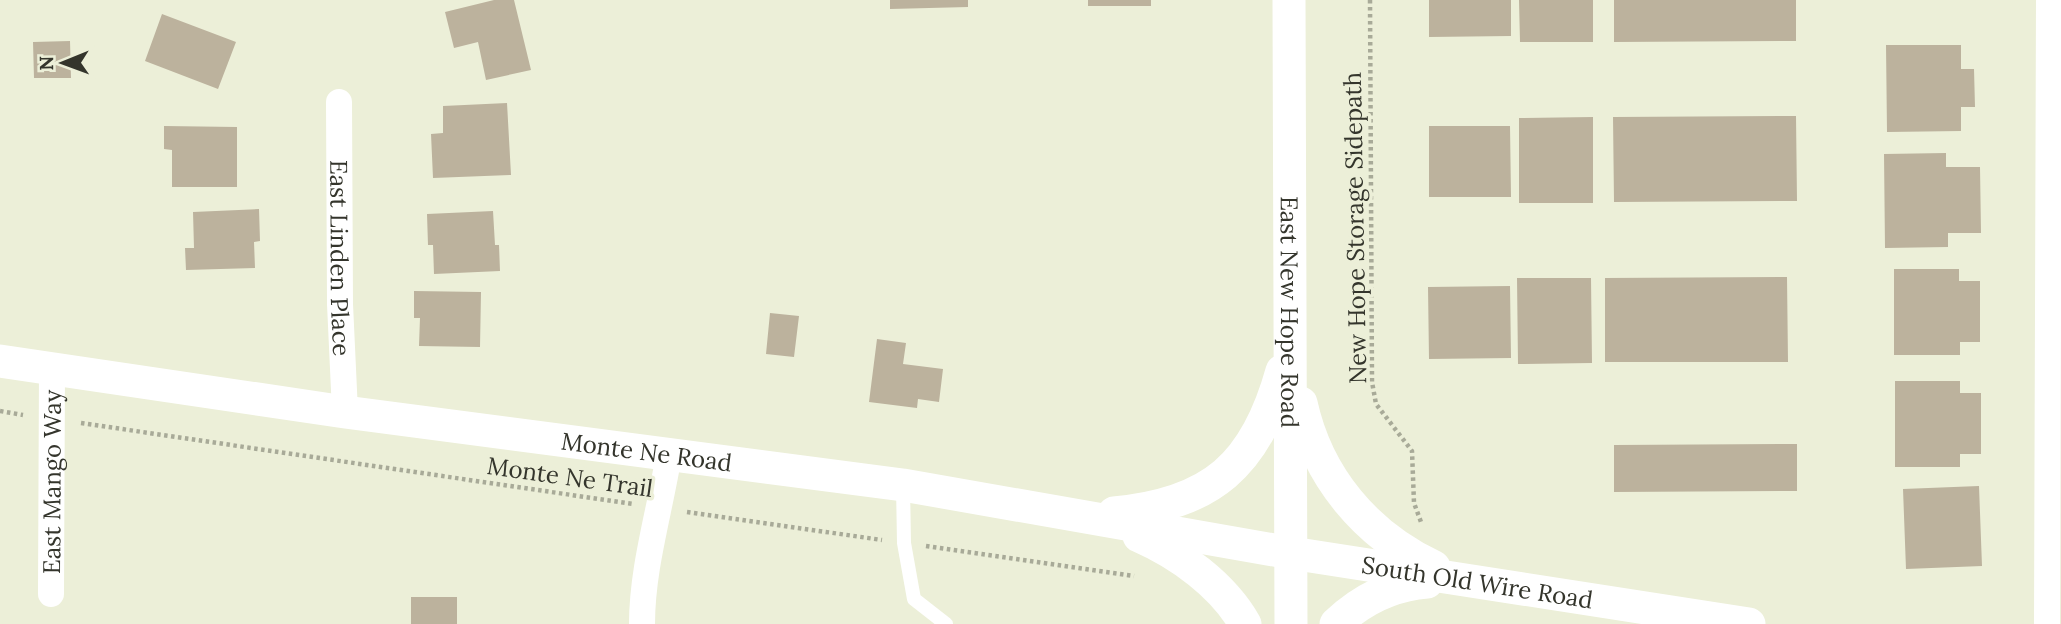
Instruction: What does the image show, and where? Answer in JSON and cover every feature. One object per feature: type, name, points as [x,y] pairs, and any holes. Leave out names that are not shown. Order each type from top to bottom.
[{"type":"street","name":"East New Hope Road","points":[[1289,0],[1292,624]]},
{"type":"street","points":[[2047,624],[2049,0]]},
{"type":"street","name":"East Linden Place","points":[[340,102],[340,304],[345,412]]},
{"type":"street","points":[[1067,514],[1153,508],[1189,497],[1223,477],[1236,465],[1260,430],[1278,383],[1290,331]]},
{"type":"street","points":[[1290,331],[1293,363],[1304,418],[1323,466],[1337,489],[1357,512],[1396,546],[1416,559],[1465,581]]},
{"type":"street","name":"Monte Ne Road","points":[[0,361],[345,412],[903,485],[1291,553]]},
{"type":"street","name":"East Mango Way","points":[[51,594],[52,369]]},
{"type":"street","points":[[642,624],[646,565],[660,508],[669,454]]},
{"type":"street","points":[[1067,514],[1127,530],[1154,542],[1179,558],[1222,593],[1238,610],[1245,624]]},
{"type":"street","name":"South Old Wire Road","points":[[1291,553],[1465,581],[1627,615],[1749,624]]},
{"type":"street","points":[[1336,624],[1353,608],[1385,590],[1418,583],[1465,581]]},
{"type":"lane","points":[[903,485],[904,543],[914,600],[946,624]]},
{"type":"path","name":"New Hope Storage Sidepath","points":[[1370,0],[1372,382],[1377,404],[1412,451],[1414,503],[1426,529]]},
{"type":"path","name":"Monte Ne Trail","points":[[0,411],[1134,576]]},
{"type":"building","points":[[494,0],[514,0],[531,70],[486,80],[478,42],[454,48],[445,12]]},
{"type":"building","points":[[890,0],[968,0],[968,7],[890,9]]},
{"type":"building","points":[[1088,0],[1151,0],[1151,6],[1088,6]]},
{"type":"building","points":[[1429,0],[1511,0],[1511,36],[1429,37]]},
{"type":"building","points":[[1519,0],[1593,0],[1593,42],[1520,42]]},
{"type":"building","points":[[1614,0],[1796,0],[1796,41],[1614,42]]},
{"type":"building","points":[[162,14],[236,42],[218,89],[145,61]]},
{"type":"building","points":[[70,41],[71,78],[34,78],[33,42]]},
{"type":"building","points":[[1886,45],[1961,45],[1961,69],[1974,69],[1975,107],[1961,107],[1961,131],[1887,132]]},
{"type":"building","points":[[507,103],[511,175],[433,178],[431,134],[443,133],[443,106]]},
{"type":"building","points":[[1796,116],[1797,201],[1614,202],[1613,117]]},
{"type":"building","points":[[1593,117],[1593,203],[1519,203],[1519,118]]},
{"type":"building","points":[[164,126],[237,127],[237,187],[172,187],[172,150],[164,149]]},
{"type":"building","points":[[1429,126],[1510,126],[1511,197],[1429,197]]},
{"type":"building","points":[[1946,153],[1946,167],[1980,167],[1981,233],[1948,233],[1948,247],[1885,248],[1884,154]]},
{"type":"building","points":[[259,209],[260,241],[254,242],[255,268],[186,270],[185,248],[194,248],[193,212]]},
{"type":"building","points":[[493,211],[500,271],[434,274],[433,245],[428,245],[427,214]]},
{"type":"building","points":[[1894,269],[1959,269],[1959,281],[1980,281],[1980,342],[1960,342],[1960,355],[1894,355]]},
{"type":"building","points":[[1787,277],[1788,362],[1605,362],[1605,278]]},
{"type":"building","points":[[1517,278],[1591,278],[1592,363],[1518,364]]},
{"type":"building","points":[[1510,286],[1511,358],[1429,359],[1428,287]]},
{"type":"building","points":[[414,291],[481,292],[480,347],[419,346],[420,318],[414,318]]},
{"type":"building","points":[[770,313],[799,316],[794,357],[766,354]]},
{"type":"building","points":[[877,339],[906,343],[903,364],[943,369],[939,402],[918,399],[917,408],[869,402]]},
{"type":"building","points":[[1895,381],[1960,381],[1960,393],[1981,393],[1981,454],[1960,454],[1960,467],[1895,467]]},
{"type":"building","points":[[1797,444],[1797,491],[1614,492],[1614,445]]},
{"type":"building","points":[[1979,486],[1982,566],[1906,569],[1903,489]]},
{"type":"building","points":[[411,597],[457,597],[457,624],[411,624]]}]
